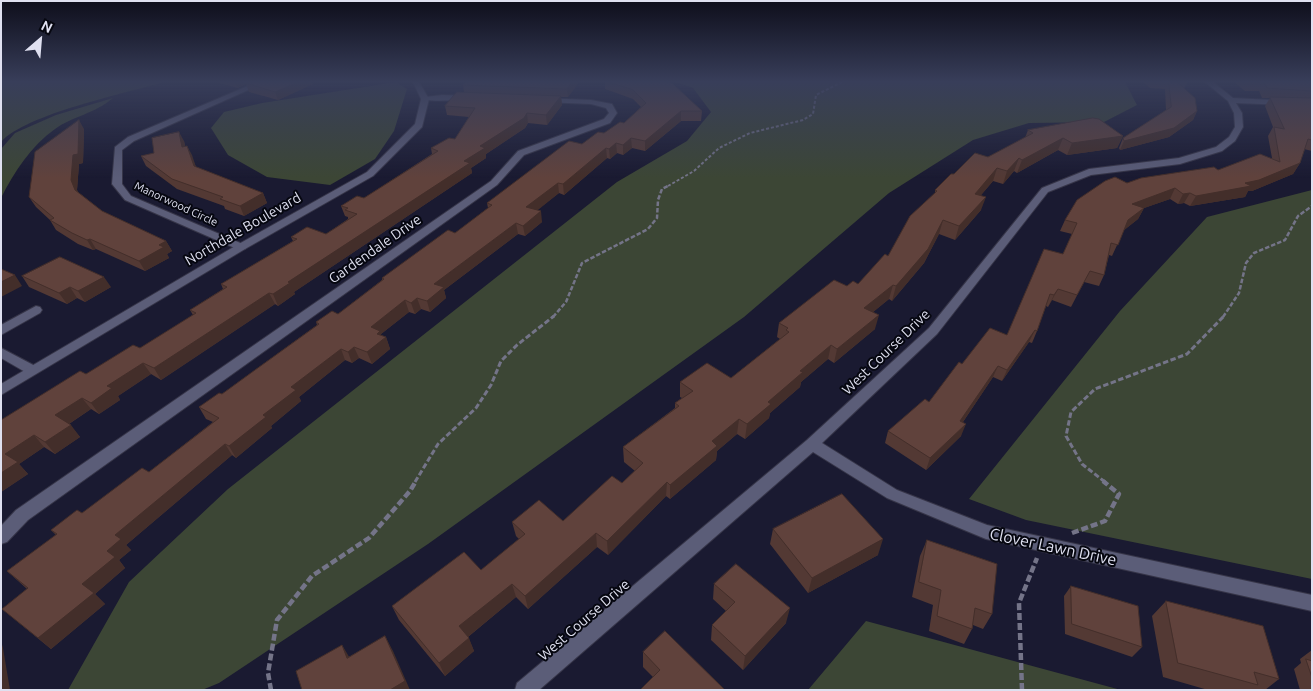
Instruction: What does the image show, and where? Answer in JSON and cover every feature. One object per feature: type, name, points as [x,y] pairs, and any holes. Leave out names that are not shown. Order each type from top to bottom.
[{"type":"street","name":"Manorwood Circle","points":[[187,114],[130,139],[118,149],[117,184],[128,198],[241,247]]},
{"type":"street","name":"Northdale Boulevard","points":[[1,390],[241,247],[370,174],[419,125],[421,114]]},
{"type":"street","name":"Gardendale Drive","points":[[1,537],[22,515],[494,184],[520,153],[607,120],[613,114]]},
{"type":"street","name":"West Course Drive","points":[[524,690],[812,444],[933,331],[1045,190],[1089,172],[1180,161],[1219,149],[1232,139],[1239,126],[1238,114]]},
{"type":"street","points":[[1,331],[36,310]]},
{"type":"street","points":[[1,352],[32,370]]},
{"type":"street","name":"Clover Lawn Drive","points":[[812,444],[892,494],[986,532],[1312,603]]},
{"type":"path","points":[[271,690],[268,673],[277,620],[312,576],[368,538],[410,491],[438,444],[476,408],[491,385],[501,361],[553,317],[566,302],[582,263],[648,229],[658,218],[658,200],[662,189],[694,172],[720,148],[750,133],[803,120],[813,114]]},
{"type":"path","points":[[1069,534],[1105,521],[1119,494],[1082,464],[1066,436],[1071,412],[1095,389],[1187,354],[1224,316],[1238,293],[1246,263],[1254,253],[1285,240],[1295,220],[1308,207],[1312,206]]},
{"type":"path","points":[[1022,690],[1019,603],[1042,544]]},
{"type":"green space","points":[[1,114],[53,114],[32,122],[1,142]]},
{"type":"green space","points":[[85,114],[55,129],[38,143],[24,160],[1,198],[1,149],[15,133],[56,115]]},
{"type":"green space","points":[[222,114],[399,114],[394,131],[375,159],[330,185],[267,177],[228,155],[211,128]]},
{"type":"green space","points":[[709,114],[1119,114],[1104,122],[1029,123],[973,140],[889,193],[744,317],[428,544],[219,683],[202,690],[68,690],[129,582],[228,489],[617,182],[687,141]]},
{"type":"green space","points":[[1312,190],[1312,579],[1026,520],[969,499],[1120,311],[1207,217]]},
{"type":"green space","points":[[866,621],[1121,690],[808,690]]},
{"type":"building","points":[[471,114],[526,114],[524,118],[480,146],[485,148],[464,161],[470,163],[288,282],[290,283],[273,294],[269,293],[154,368],[143,363],[107,386],[112,388],[91,403],[82,398],[55,415],[71,425],[45,442],[34,435],[5,454],[18,462],[1,473],[1,420],[80,371],[86,374],[133,345],[140,348],[196,313],[190,310],[227,287],[221,284],[297,239],[291,237],[307,227],[326,234],[357,214],[345,210],[348,208],[341,206],[357,196],[364,198],[438,151],[431,148],[449,138],[455,139]]},
{"type":"building","points":[[634,114],[677,114],[645,141],[631,138],[623,145],[616,143],[609,149],[606,148],[563,184],[558,183],[526,207],[541,211],[523,226],[516,223],[434,284],[444,287],[427,301],[417,298],[411,303],[405,300],[371,327],[380,331],[377,334],[386,337],[367,352],[354,347],[348,352],[341,349],[291,387],[296,390],[263,415],[266,417],[229,446],[225,444],[115,535],[121,539],[107,551],[115,557],[82,584],[94,593],[38,638],[2,609],[28,588],[7,571],[57,534],[51,530],[77,510],[82,513],[142,468],[149,472],[219,418],[199,407],[219,393],[222,394],[319,324],[316,322],[332,311],[338,314],[384,279],[382,278],[448,230],[455,233],[492,205],[487,203],[569,141],[582,144],[598,132],[604,133],[620,122],[624,123]]},
{"type":"building","points":[[1160,114],[1193,114],[1174,128],[1124,141],[1123,138]]},
{"type":"building","points":[[1278,114],[1312,114],[1312,140],[1308,139],[1300,163],[1259,180],[1245,183],[1251,186],[1196,196],[1190,193],[1183,194],[1175,188],[1132,204],[1144,208],[1128,220],[1118,245],[1111,243],[1104,275],[1090,271],[1077,295],[1058,289],[1054,295],[1050,294],[1037,331],[1035,330],[1007,370],[998,366],[960,421],[966,424],[930,458],[888,431],[925,399],[929,402],[959,362],[962,364],[990,328],[1007,335],[1044,249],[1063,254],[1077,223],[1065,220],[1077,200],[1105,181],[1115,177],[1127,183],[1141,178],[1214,167],[1218,170],[1260,154],[1280,162],[1274,127],[1284,129]]},
{"type":"building","points":[[1093,118],[1099,119],[1123,136],[1072,143],[1063,138],[1022,160],[1019,158],[1007,171],[997,168],[975,194],[986,197],[959,226],[943,220],[928,249],[896,286],[893,285],[864,308],[879,315],[837,349],[831,345],[800,371],[803,372],[768,402],[771,404],[747,424],[739,419],[712,441],[717,446],[670,485],[667,482],[607,541],[596,533],[525,596],[512,584],[459,626],[469,638],[439,663],[392,606],[464,552],[481,570],[525,534],[512,522],[539,500],[563,521],[612,476],[622,483],[643,463],[623,447],[679,406],[675,403],[693,391],[680,382],[707,363],[731,378],[789,332],[786,330],[788,328],[779,323],[834,280],[847,286],[853,281],[858,284],[885,254],[888,256],[910,216],[937,191],[935,190],[951,174],[954,174],[975,153],[988,157],[1033,133],[1028,130]]},
{"type":"building","points":[[79,120],[78,154],[73,155],[71,180],[75,190],[102,211],[166,241],[159,245],[164,247],[139,261],[72,233],[50,220],[54,218],[29,197],[35,152]]},
{"type":"building","points":[[179,132],[182,147],[187,146],[194,166],[263,193],[240,206],[220,199],[223,197],[172,179],[141,156],[154,153],[152,138]]},
{"type":"building","points":[[60,257],[104,277],[78,291],[70,287],[59,293],[22,276]]},
{"type":"building","points":[[1,269],[15,275],[1,282]]},
{"type":"building","points":[[842,494],[883,539],[812,578],[773,529]]},
{"type":"building","points":[[927,540],[997,564],[992,614],[975,608],[972,629],[937,616],[941,590],[919,582]]},
{"type":"building","points":[[736,564],[790,608],[745,656],[712,625],[735,602],[714,584]]},
{"type":"building","points":[[1071,586],[1138,606],[1142,647],[1072,624]]},
{"type":"building","points":[[1166,601],[1263,626],[1279,679],[1254,672],[1258,685],[1178,663]]},
{"type":"building","points":[[665,631],[725,690],[640,690],[660,670],[643,652]]},
{"type":"building","points":[[385,636],[405,681],[390,690],[302,690],[296,671],[342,645],[347,658]]},
{"type":"building","points":[[1306,659],[1312,661],[1312,677]]}]
